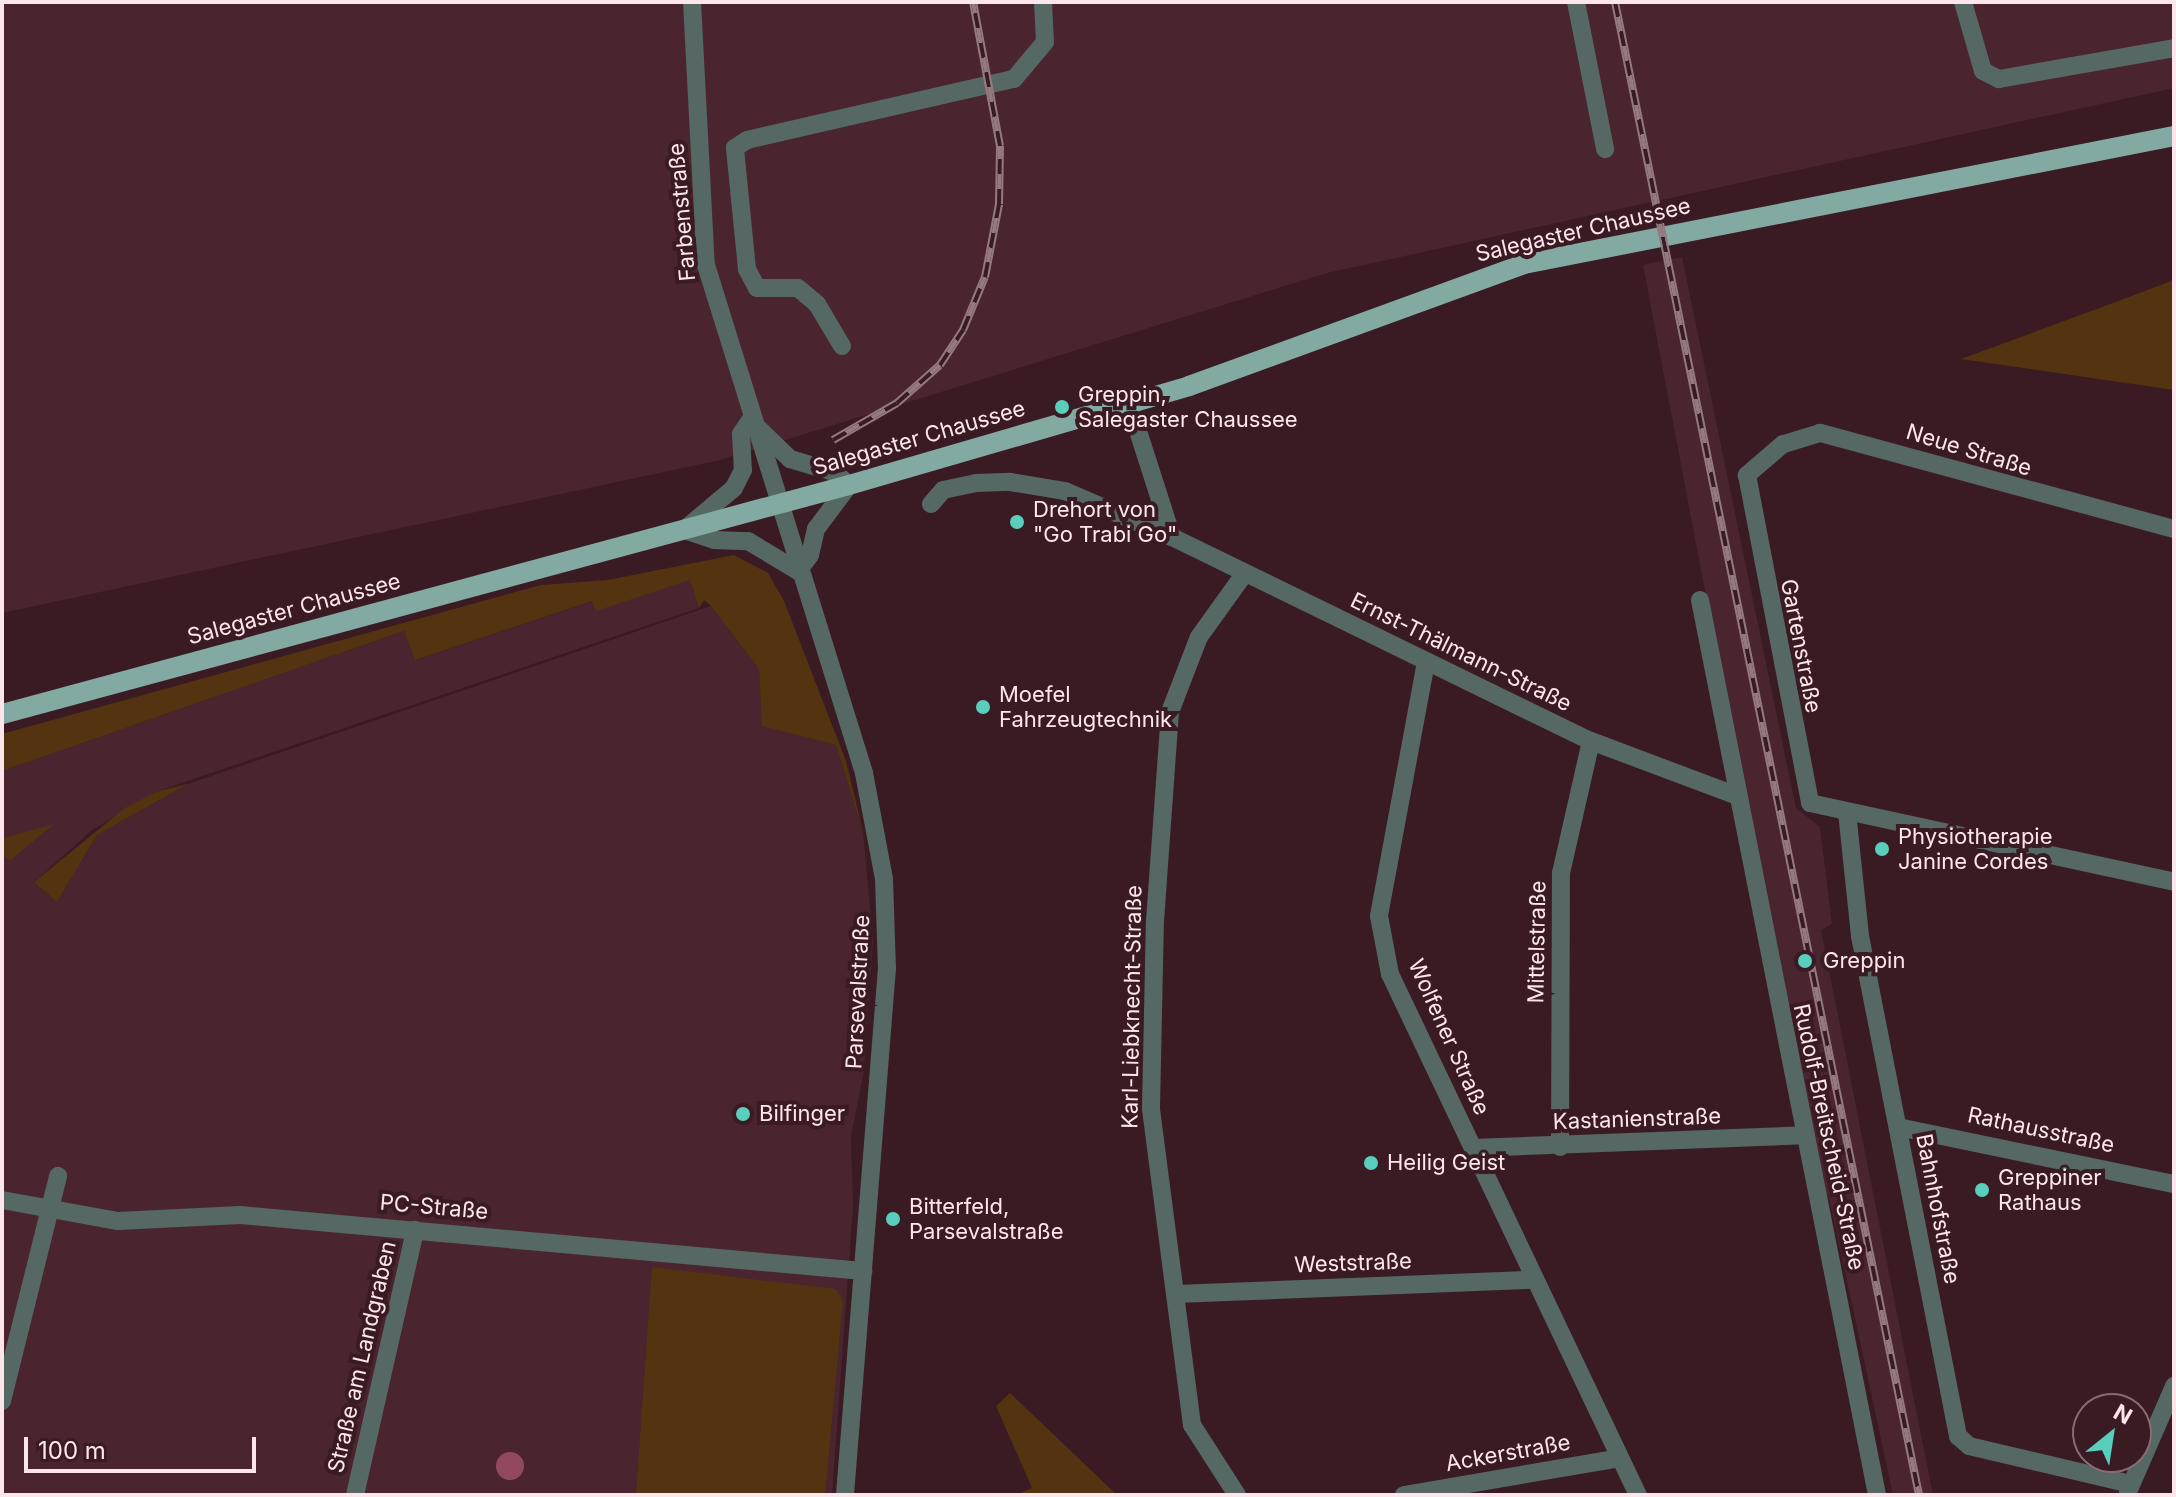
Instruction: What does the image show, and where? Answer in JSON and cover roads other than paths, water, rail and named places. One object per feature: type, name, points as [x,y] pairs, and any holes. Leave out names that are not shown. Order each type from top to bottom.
[{"type":"main road","name":"Salegaster Chaussee","points":[[2,714],[849,485],[1129,403],[1215,377],[1524,264],[2174,136]]},
{"type":"street","name":"Farbenstraße","points":[[692,2],[706,265],[778,504]]},
{"type":"street","points":[[842,346],[817,304],[798,288],[757,288],[747,269],[733,167],[735,148],[747,140],[1014,79],[1045,42],[1043,2]]},
{"type":"street","points":[[1576,2],[1605,149]]},
{"type":"street","points":[[1963,2],[1983,71],[1999,79],[2174,48]]},
{"type":"street","points":[[1129,403],[1172,537]]},
{"type":"street","points":[[751,419],[780,453],[816,471],[834,472],[849,485],[816,529],[810,555],[798,571],[748,541],[714,540],[684,530],[737,482],[744,462],[741,434],[751,419]]},
{"type":"street","name":"Neue Straße","points":[[1755,463],[1792,440],[1833,435],[2022,492],[2174,529]]},
{"type":"street","name":"Gartenstraße","points":[[1755,463],[1745,487],[1802,777],[1810,803],[1847,812]]},
{"type":"street","name":"Ernst-Thälmann-Straße","points":[[931,504],[943,490],[976,483],[1037,485],[1093,502],[1172,537],[1591,741],[1735,795]]},
{"type":"street","name":"Parsevalstraße","points":[[778,504],[870,794],[884,879],[887,968],[845,1495]]},
{"type":"street","name":"Karl-Liebknecht-Straße","points":[[1237,1495],[1192,1425],[1151,1108],[1166,733],[1186,662],[1245,573]]},
{"type":"street","name":"Rudolf-Breitscheid-Straße","points":[[1700,600],[1736,776],[1735,795],[1877,1495]]},
{"type":"street","name":"Wolfener Straße","points":[[1426,662],[1379,916],[1390,974],[1532,1280],[1638,1495]]},
{"type":"street","name":"Mittelstraße","points":[[1560,1147],[1561,873],[1591,741]]},
{"type":"street","points":[[1847,812],[2174,882]]},
{"type":"street","name":"Bahnhofstraße","points":[[1847,812],[1855,905],[1958,1436],[1969,1446],[2129,1490]]},
{"type":"street","name":"Rathausstraße","points":[[1898,1127],[2174,1184]]},
{"type":"street","name":"Kastanienstraße","points":[[1473,1148],[1560,1147],[1804,1135]]},
{"type":"street","points":[[2,1401],[58,1176]]},
{"type":"street","name":"PC-Straße","points":[[2,1200],[49,1211],[118,1221],[240,1215],[863,1271]]},
{"type":"street","name":"Straße am Landgraben","points":[[355,1495],[415,1230]]},
{"type":"street","name":"Weststraße","points":[[1176,1294],[1532,1280]]},
{"type":"street","points":[[2129,1490],[2174,1386]]},
{"type":"street","name":"Ackerstraße","points":[[1404,1495],[1620,1458]]},
{"type":"railway","points":[[833,440],[897,403],[940,365],[963,330],[985,277],[999,204],[1000,146],[973,2]]},
{"type":"railway","points":[[1615,2],[1919,1495]]},
{"type":"place","name":"Greppin, Salegaster Chaussee","points":[[1062,407]]},
{"type":"place","name":"Drehort von \"Go Trabi Go\"","points":[[1017,522]]},
{"type":"place","name":"Moefel Fahrzeugtechnik","points":[[983,707]]},
{"type":"place","name":"Physiotherapie Janine Cordes","points":[[1882,849]]},
{"type":"place","name":"Greppin","points":[[1805,961]]},
{"type":"place","name":"Bilfinger","points":[[743,1114]]},
{"type":"place","name":"Heilig Geist","points":[[1371,1163]]},
{"type":"place","name":"Greppiner Rathaus","points":[[1982,1190]]},
{"type":"place","name":"Bitterfeld, Parsevalstraße","points":[[893,1219]]}]
